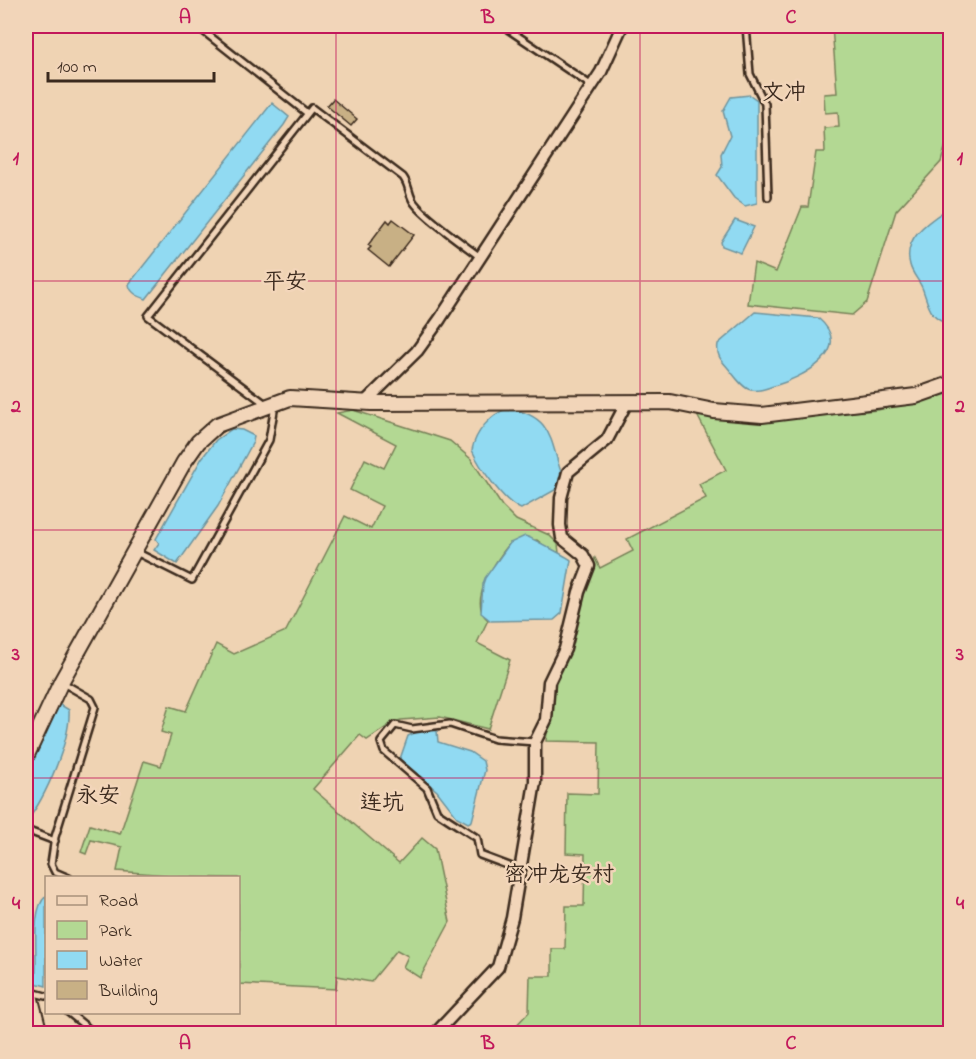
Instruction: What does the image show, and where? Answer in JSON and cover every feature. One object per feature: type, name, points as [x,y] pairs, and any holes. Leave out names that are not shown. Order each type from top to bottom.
[{"type":"street","points":[[364,403],[426,340],[592,86],[622,26]]},
{"type":"street","points":[[26,757],[61,682],[135,551],[198,442],[217,425],[272,404],[298,397],[364,403],[627,402],[685,404],[714,411],[762,415],[916,396],[951,384]]},
{"type":"street","points":[[435,1034],[498,967],[512,918],[535,783],[535,742],[546,720],[549,682],[565,649],[579,592],[589,566],[583,555],[564,541],[560,532],[561,498],[566,476],[607,440],[627,402]]},
{"type":"street","points":[[27,986],[40,1034]]},
{"type":"lane","points":[[197,26],[307,113]]},
{"type":"lane","points":[[503,26],[592,86]]},
{"type":"lane","points":[[746,26],[750,74],[765,104],[768,196]]},
{"type":"lane","points":[[135,551],[192,580],[269,440],[272,404],[148,316],[312,108],[404,177],[409,185],[412,200],[421,210],[481,258]]},
{"type":"lane","points":[[61,682],[91,699],[96,707],[55,841],[51,868],[65,876]]},
{"type":"lane","points":[[520,870],[480,855],[477,838],[438,812],[427,788],[384,751],[381,742],[388,730],[395,725],[412,729],[450,724],[495,739],[535,742]]},
{"type":"lane","points":[[26,830],[55,841]]},
{"type":"lane","points":[[27,986],[45,995]]},
{"type":"lane","points":[[70,1014],[95,1034]]},
{"type":"green space","points":[[832,26],[950,26],[950,131],[941,162],[896,211],[867,302],[852,315],[748,304],[754,263],[776,272],[802,207],[808,207],[816,152],[825,152],[824,128],[839,127],[838,112],[825,113],[824,94],[837,93]]},
{"type":"green space","points":[[950,391],[950,1033],[508,1034],[529,1012],[530,976],[552,976],[552,949],[565,949],[566,906],[584,906],[585,854],[566,853],[567,793],[598,794],[599,742],[546,741],[552,688],[595,558],[600,568],[633,551],[627,539],[706,498],[699,484],[726,470],[697,415],[752,421],[878,410]]},
{"type":"green space","points":[[353,410],[450,441],[471,459],[502,506],[516,520],[549,535],[558,544],[559,553],[551,551],[537,540],[510,543],[486,581],[480,603],[482,612],[488,620],[477,643],[510,660],[488,729],[440,717],[394,722],[367,740],[360,735],[313,789],[399,863],[422,838],[435,849],[450,922],[420,978],[403,967],[408,956],[397,950],[371,982],[337,976],[336,989],[240,984],[240,876],[166,876],[117,871],[122,847],[91,840],[86,854],[81,852],[90,825],[120,834],[144,761],[161,766],[171,735],[161,732],[169,706],[186,711],[216,644],[234,654],[286,631],[345,516],[371,529],[382,506],[350,490],[365,459],[384,468],[396,444],[337,413]]},
{"type":"water","points":[[750,95],[757,100],[757,203],[745,206],[734,198],[717,175],[722,167],[721,154],[730,136],[723,111],[731,97]]},
{"type":"water","points":[[272,103],[289,117],[284,125],[146,299],[135,294],[129,284]]},
{"type":"water","points":[[950,207],[950,323],[938,319],[931,311],[922,287],[911,268],[909,255],[914,237],[927,223]]},
{"type":"water","points":[[735,220],[754,227],[741,253],[722,246],[721,242]]},
{"type":"water","points":[[755,312],[818,318],[828,330],[831,341],[828,352],[821,361],[798,377],[763,389],[754,390],[744,387],[721,360],[718,354],[718,344]]},
{"type":"water","points":[[508,409],[523,412],[542,424],[552,441],[562,475],[555,490],[521,509],[507,500],[500,492],[472,450],[476,437],[490,419]]},
{"type":"water","points":[[232,429],[242,430],[254,436],[253,442],[218,506],[177,564],[154,550],[159,543],[156,539],[202,458],[216,440]]},
{"type":"water","points":[[525,536],[571,560],[562,613],[554,620],[491,621],[481,613],[485,578],[510,543]]},
{"type":"water","points":[[59,704],[69,710],[66,737],[41,799],[26,822],[26,769]]},
{"type":"water","points":[[423,729],[437,731],[438,742],[470,752],[483,761],[485,770],[472,821],[468,823],[457,817],[437,791],[400,759],[408,736]]},
{"type":"water","points":[[45,897],[45,986],[35,983],[36,924],[41,903]]},
{"type":"building","points":[[333,99],[357,119],[351,126],[327,106]]},
{"type":"building","points":[[393,219],[414,235],[389,267],[368,250],[371,247],[368,245],[387,220],[390,223]]},
{"type":"district","name":"文冲","points":[[784,91]]},
{"type":"district","name":"平安","points":[[285,280]]},
{"type":"district","name":"永安","points":[[98,794]]},
{"type":"district","name":"连坑","points":[[382,801]]},
{"type":"district","name":"密冲龙安村","points":[[559,873]]}]
